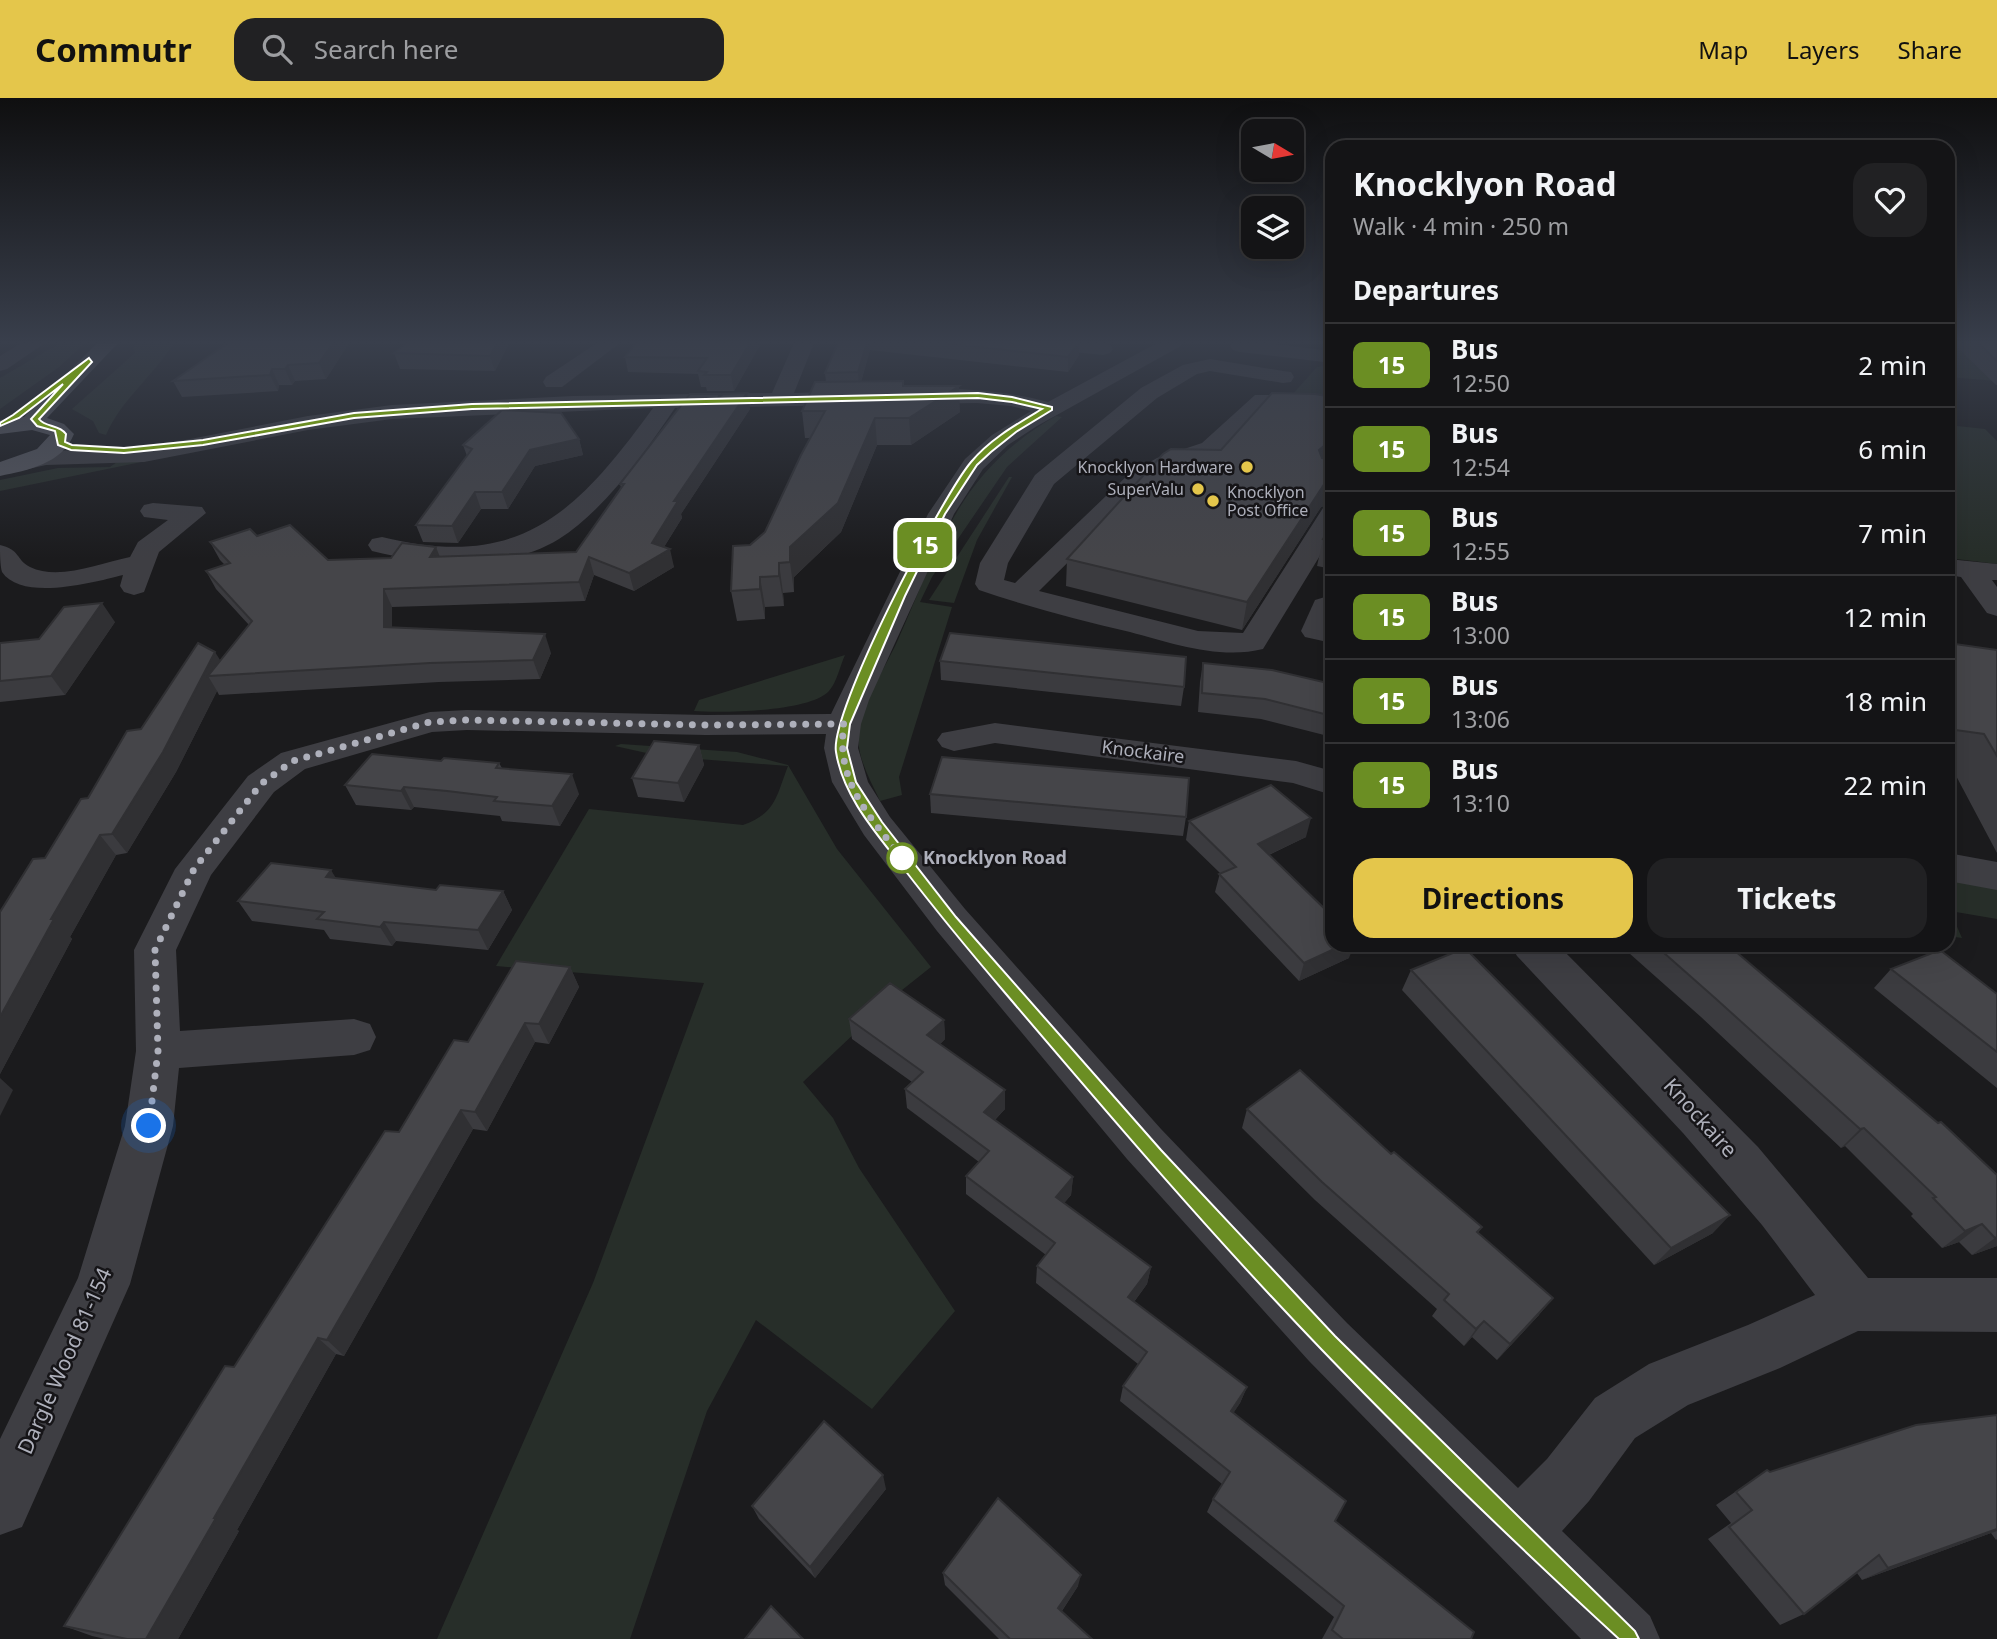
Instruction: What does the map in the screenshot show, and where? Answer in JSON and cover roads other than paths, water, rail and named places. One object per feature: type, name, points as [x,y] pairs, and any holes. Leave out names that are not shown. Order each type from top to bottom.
[{"type":"main road","points":[[0,426],[17,415]]},
{"type":"main road","points":[[37,415],[35,421],[40,425]]},
{"type":"main road","points":[[0,426],[40,425],[58,429],[62,434],[61,439],[46,452],[9,466]]},
{"type":"street","points":[[9,466],[46,458],[144,455],[308,423],[366,415]]},
{"type":"street","points":[[382,545],[397,550],[462,553],[508,550],[550,533],[584,504],[660,415]]},
{"type":"street","points":[[1039,415],[1013,430],[974,464],[951,497],[900,596],[844,724],[841,748],[850,782],[877,826],[951,920],[1144,1144],[1328,1342],[1627,1639]]},
{"type":"street","points":[[1122,415],[1044,480],[994,563],[989,584],[1198,640],[1252,643],[1325,525]]},
{"type":"street","points":[[1020,594],[1138,479],[1166,463],[1210,448],[1255,415]]},
{"type":"street","points":[[61,439],[61,443],[71,447],[124,450],[203,443]]},
{"type":"street","points":[[0,553],[4,554],[15,570],[35,577],[51,579],[137,574],[148,548],[193,513],[153,510]]},
{"type":"street","points":[[1971,569],[1997,607]]},
{"type":"street","points":[[1325,606],[1316,631],[1325,633]]},
{"type":"street","name":"Dargle Wood 81-154","points":[[0,1504],[103,1284],[149,1126],[158,1051],[155,950],[194,869],[261,784],[293,761],[430,722],[467,720],[761,726],[844,724]]},
{"type":"street","name":"Knockaire","points":[[954,740],[995,733],[1296,772],[1325,781]]},
{"type":"street","points":[[1955,868],[1997,876]]},
{"type":"street","name":"Knockaire","points":[[1539,952],[1663,1076],[1800,1230],[1855,1304]]},
{"type":"street","points":[[158,1051],[354,1037]]},
{"type":"street","points":[[1518,1533],[1568,1480],[1615,1418],[1669,1384],[1760,1348],[1855,1304],[1997,1305]]},
{"type":"place","name":"Knocklyon Hardware","points":[[1247,467]]},
{"type":"place","name":"SuperValu","points":[[1198,489]]},
{"type":"place","name":"Knocklyon Post Office","points":[[1213,501]]},
{"type":"place","name":"Knocklyon Road","points":[[902,858]]}]
